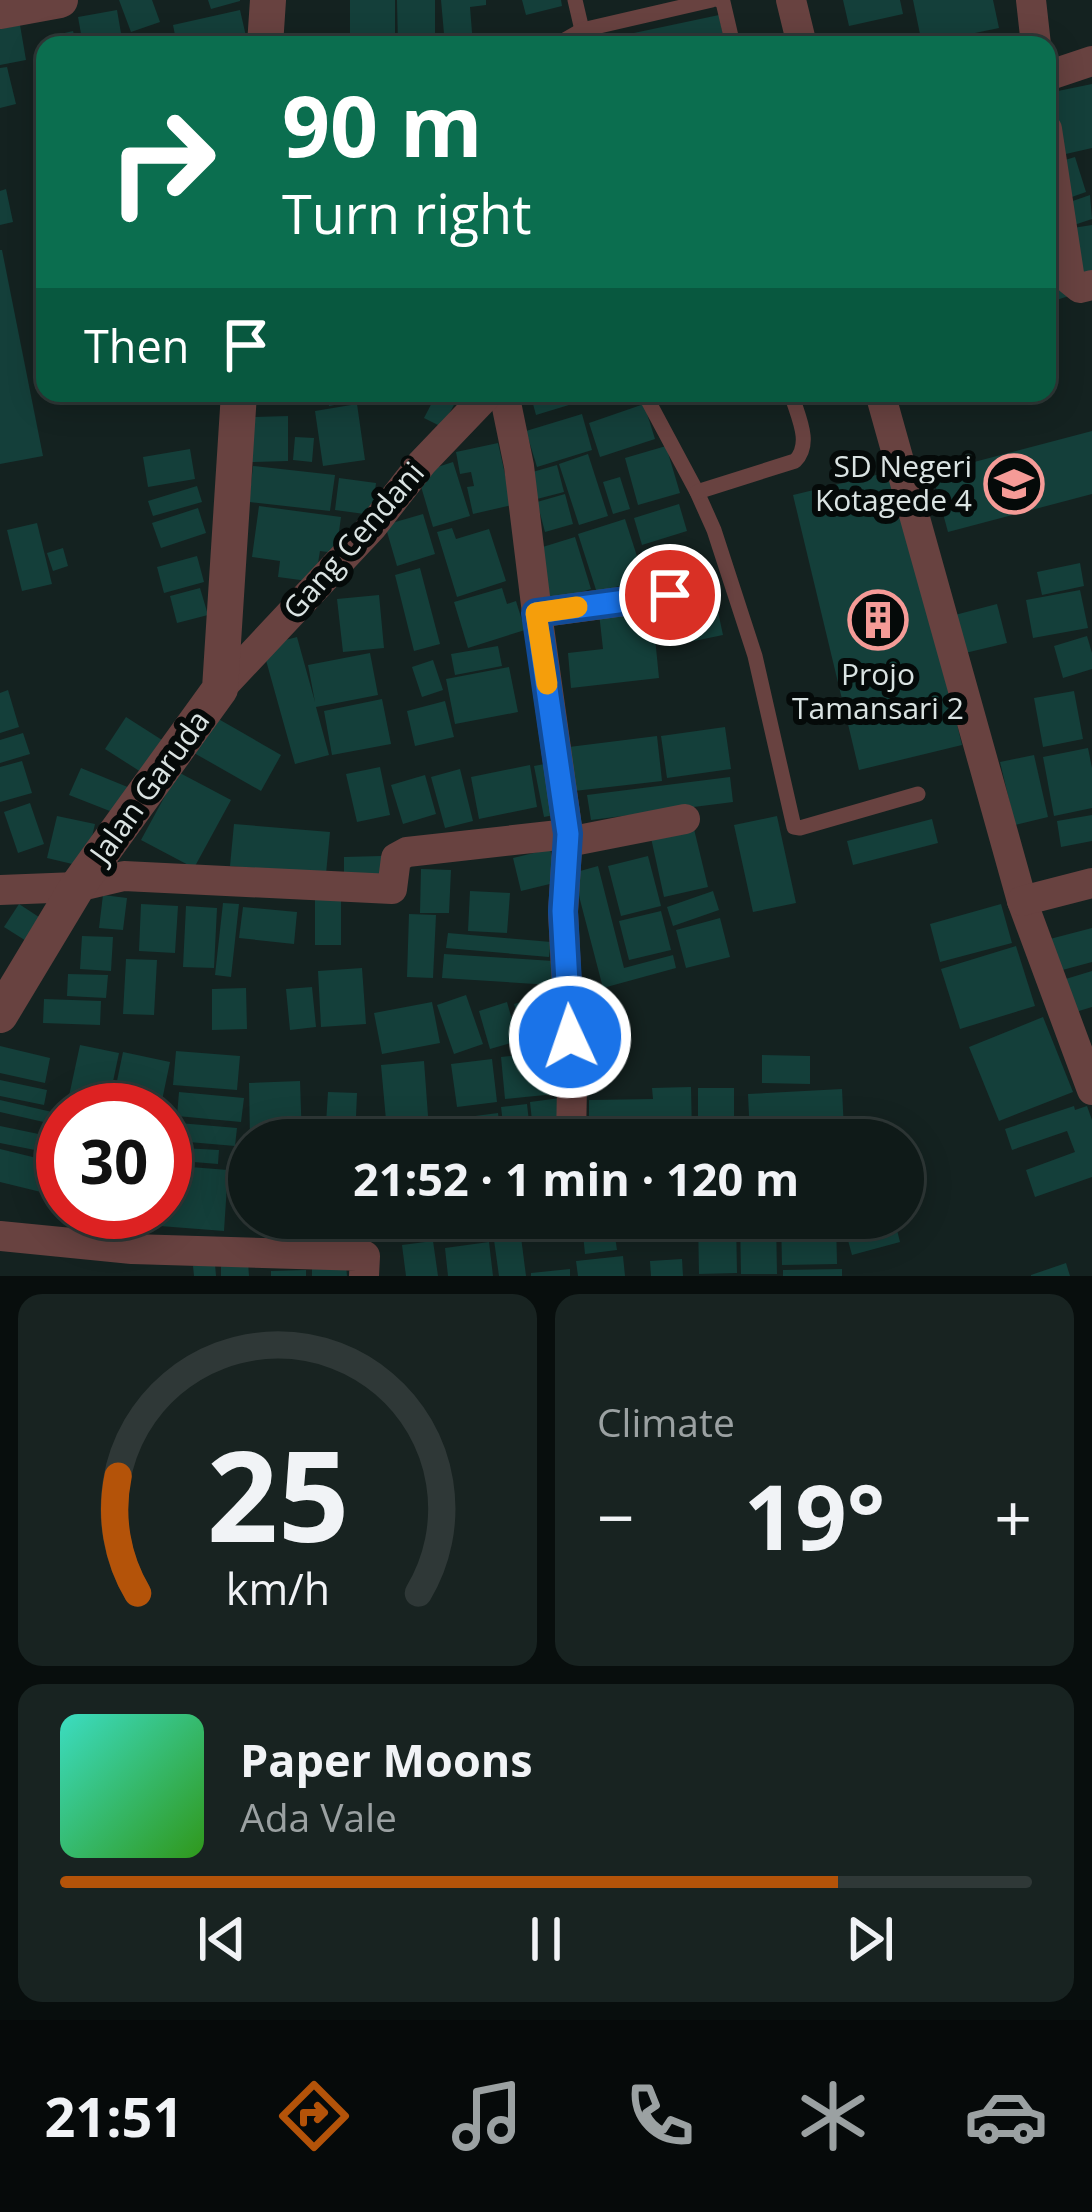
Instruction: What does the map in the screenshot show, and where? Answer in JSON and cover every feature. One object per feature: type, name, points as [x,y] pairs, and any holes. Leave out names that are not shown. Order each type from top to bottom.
[{"type":"street","points":[[0,11],[54,0]]},
{"type":"street","points":[[266,36],[268,0]]},
{"type":"street","points":[[791,0],[800,36]]},
{"type":"street","points":[[1031,0],[1035,36]]},
{"type":"street","points":[[1056,73],[1092,61]]},
{"type":"street","points":[[1056,188],[1070,280],[1080,287],[1092,285]]},
{"type":"street","name":"Jalan Garuda","points":[[0,1015],[77,887],[220,689],[237,402]]},
{"type":"street","name":"Gang Cendani","points":[[220,689],[372,527],[422,463],[480,402]]},
{"type":"street","points":[[506,402],[519,466],[568,838],[563,911],[571,1119]]},
{"type":"street","points":[[883,402],[1022,901],[1092,1090]]},
{"type":"street","points":[[536,613],[670,595]]},
{"type":"street","points":[[0,890],[77,887],[124,876],[392,889],[396,858],[407,852],[568,838],[685,819]]},
{"type":"street","points":[[1022,901],[1092,883]]},
{"type":"street","points":[[0,1236],[132,1249],[365,1256],[364,1276]]},
{"type":"lane","points":[[575,0],[582,30]]},
{"type":"lane","points":[[572,36],[715,0],[723,2],[731,36]]},
{"type":"lane","points":[[649,402],[714,530],[755,656],[794,827],[918,794]]},
{"type":"lane","points":[[697,492],[795,461],[803,453],[804,442],[793,402]]},
{"type":"building","points":[[119,0],[152,0],[160,22],[131,32]]},
{"type":"building","points":[[208,0],[240,0],[240,1],[211,9]]},
{"type":"building","points":[[350,0],[395,0],[395,36],[350,36]]},
{"type":"building","points":[[397,0],[435,0],[435,36],[398,36]]},
{"type":"building","points":[[441,0],[486,0],[486,5],[470,7],[472,36],[444,36]]},
{"type":"building","points":[[522,0],[561,0],[562,6],[526,15]]},
{"type":"building","points":[[843,0],[900,0],[903,14],[849,26]]},
{"type":"building","points":[[913,0],[993,0],[999,28],[960,36],[920,36]]},
{"type":"building","points":[[117,10],[121,36],[81,36],[78,17]]},
{"type":"building","points":[[240,10],[246,36],[175,36],[173,25]]},
{"type":"building","points":[[719,15],[723,36],[620,36]]},
{"type":"building","points":[[20,25],[26,60],[0,65],[0,29]]},
{"type":"building","points":[[7,67],[16,104],[0,108],[0,68]]},
{"type":"building","points":[[1092,84],[1092,148],[1057,156],[1056,91]]},
{"type":"building","points":[[1075,157],[1086,192],[1066,199],[1056,163]]},
{"type":"building","points":[[6,189],[13,222],[0,225],[0,191]]},
{"type":"building","points":[[1090,195],[1092,219],[1074,225],[1067,203]]},
{"type":"building","points":[[1092,225],[1092,277],[1074,279],[1066,229]]},
{"type":"building","points":[[0,250],[43,456],[0,464]]},
{"type":"building","points":[[1056,256],[1069,296],[1056,300]]},
{"type":"building","points":[[432,402],[455,403],[442,427],[424,418]]},
{"type":"building","points":[[532,402],[579,402],[536,415]]},
{"type":"building","points":[[357,404],[365,460],[323,466],[315,411]]},
{"type":"building","points":[[644,404],[655,439],[600,457],[589,423]]},
{"type":"building","points":[[582,414],[592,450],[537,467],[526,431]]},
{"type":"building","points":[[288,416],[288,461],[252,462],[252,417]]},
{"type":"building","name":"SD Negeri Kotagede 4","points":[[1092,431],[1092,494],[948,532],[932,473]]},
{"type":"building","points":[[295,437],[314,438],[312,462],[293,460]]},
{"type":"building","points":[[498,443],[512,505],[473,514],[467,487],[474,486],[471,472],[460,474],[456,452]]},
{"type":"building","points":[[666,446],[680,493],[638,505],[625,458]]},
{"type":"building","points":[[190,449],[195,479],[148,487],[143,457]]},
{"type":"building","points":[[588,454],[608,516],[579,525],[559,464]]},
{"type":"building","points":[[453,462],[470,516],[433,527],[420,483],[428,481],[425,471]]},
{"type":"building","points":[[557,465],[564,492],[537,499],[529,473]]},
{"type":"building","points":[[253,466],[335,475],[330,511],[249,502]]},
{"type":"building","name":"Projo Tamansari 2","points":[[897,470],[962,745],[859,770],[793,495]]},
{"type":"building","points":[[620,477],[630,509],[613,514],[603,482]]},
{"type":"building","points":[[339,478],[376,483],[372,515],[335,510]]},
{"type":"building","points":[[197,486],[202,502],[153,516],[148,501]]},
{"type":"building","points":[[565,494],[573,524],[545,532],[537,502]]},
{"type":"building","points":[[679,504],[687,531],[642,545],[634,518]]},
{"type":"building","points":[[259,506],[341,517],[336,553],[320,551],[315,582],[278,577],[280,561],[252,557]]},
{"type":"building","points":[[198,508],[206,533],[161,548],[152,523]]},
{"type":"building","points":[[423,514],[435,554],[397,566],[385,525]]},
{"type":"building","points":[[625,519],[644,578],[597,593],[578,534]]},
{"type":"building","points":[[37,523],[52,584],[22,591],[7,530]]},
{"type":"building","points":[[452,528],[456,539],[489,529],[506,581],[457,597],[437,532]]},
{"type":"building","points":[[575,537],[591,589],[548,602],[533,550]]},
{"type":"building","points":[[661,545],[669,572],[649,578],[642,551]]},
{"type":"building","points":[[63,548],[68,566],[53,571],[47,553]]},
{"type":"building","points":[[197,556],[204,582],[164,593],[157,567]]},
{"type":"building","points":[[1080,563],[1084,586],[1042,595],[1037,572]]},
{"type":"building","points":[[420,568],[440,644],[414,651],[395,575]]},
{"type":"building","points":[[200,588],[208,615],[177,623],[170,596]]},
{"type":"building","points":[[502,588],[507,604],[516,601],[525,630],[468,648],[454,602]]},
{"type":"building","points":[[713,588],[723,635],[689,642],[680,595]]},
{"type":"building","points":[[1080,590],[1088,628],[1033,638],[1026,600]]},
{"type":"building","points":[[379,595],[384,648],[343,652],[337,599]]},
{"type":"building","points":[[997,604],[1007,643],[961,654],[951,616]]},
{"type":"building","points":[[652,607],[659,678],[571,688],[568,653],[603,649],[599,613]]},
{"type":"building","points":[[1087,636],[1092,669],[1063,678],[1054,646]]},
{"type":"building","points":[[297,637],[315,702],[308,665],[370,653],[378,695],[316,707],[329,755],[295,764],[262,646]]},
{"type":"building","points":[[498,646],[502,666],[455,675],[451,654]]},
{"type":"building","points":[[433,660],[443,690],[422,697],[412,667]]},
{"type":"building","points":[[509,667],[518,712],[455,724],[446,679]]},
{"type":"building","points":[[8,690],[19,727],[0,733],[0,693]]},
{"type":"building","points":[[1074,691],[1083,739],[1043,747],[1034,698]]},
{"type":"building","points":[[382,699],[391,744],[332,755],[324,711]]},
{"type":"building","points":[[445,701],[454,737],[415,746],[407,711]]},
{"type":"building","points":[[208,713],[281,755],[261,791],[187,749]]},
{"type":"building","points":[[126,717],[162,740],[141,772],[105,749]]},
{"type":"building","points":[[725,727],[731,769],[667,778],[661,736]]},
{"type":"building","points":[[23,733],[30,754],[0,763],[0,740]]},
{"type":"building","points":[[657,736],[662,781],[574,791],[569,747]]},
{"type":"building","points":[[1088,748],[1092,808],[1054,816],[1043,757]]},
{"type":"building","points":[[1034,755],[1048,817],[1015,825],[1000,762]]},
{"type":"building","points":[[22,761],[32,793],[0,802],[0,767]]},
{"type":"building","points":[[555,762],[564,813],[544,817],[534,766]]},
{"type":"building","points":[[530,765],[537,807],[479,819],[471,777]]},
{"type":"building","points":[[380,767],[390,815],[357,822],[346,774]]},
{"type":"building","points":[[81,768],[130,788],[120,815],[69,795]]},
{"type":"building","points":[[460,769],[473,821],[445,828],[431,777]]},
{"type":"building","points":[[178,772],[231,800],[194,868],[141,840]]},
{"type":"building","points":[[425,775],[436,814],[403,824],[391,785]]},
{"type":"building","points":[[730,777],[733,802],[591,820],[587,795]]},
{"type":"building","points":[[30,803],[44,844],[18,853],[4,812]]},
{"type":"building","points":[[1092,815],[1092,841],[1061,847],[1057,821]]},
{"type":"building","points":[[57,816],[95,824],[85,867],[47,858]]},
{"type":"building","points":[[777,816],[796,903],[753,912],[734,825]]},
{"type":"building","points":[[932,819],[938,843],[853,865],[847,841]]},
{"type":"building","points":[[234,824],[330,832],[326,874],[230,866]]},
{"type":"building","points":[[694,829],[708,887],[664,897],[651,838]]},
{"type":"building","points":[[550,849],[558,882],[521,891],[513,858]]},
{"type":"building","points":[[381,856],[381,881],[344,881],[344,857]]},
{"type":"building","points":[[648,856],[661,906],[621,916],[608,866]]},
{"type":"building","points":[[598,866],[624,968],[673,955],[676,968],[603,988],[573,873]]},
{"type":"building","points":[[421,869],[451,870],[449,913],[420,913]]},
{"type":"building","points":[[470,891],[510,893],[507,933],[468,931]]},
{"type":"building","points":[[713,891],[719,910],[673,926],[667,907]]},
{"type":"building","points":[[103,895],[127,898],[123,930],[99,928]]},
{"type":"building","points":[[315,899],[341,900],[341,945],[315,945]]},
{"type":"building","points":[[223,903],[239,904],[231,977],[215,975]]},
{"type":"building","points":[[19,904],[45,921],[31,944],[4,927]]},
{"type":"building","points":[[141,904],[178,906],[175,953],[139,951]]},
{"type":"building","points":[[1001,904],[1012,943],[940,962],[930,924]]},
{"type":"building","points":[[186,906],[217,908],[214,968],[183,967]]},
{"type":"building","points":[[243,907],[297,912],[294,944],[239,938]]},
{"type":"building","points":[[661,911],[671,950],[629,960],[619,921]]},
{"type":"building","points":[[409,914],[436,915],[433,978],[407,977]]},
{"type":"building","points":[[720,918],[730,957],[686,968],[676,930]]},
{"type":"building","points":[[1092,928],[1092,962],[1055,972],[1046,940]]},
{"type":"building","points":[[448,933],[551,942],[549,957],[446,948]]},
{"type":"building","points":[[82,936],[113,937],[111,971],[80,969]]},
{"type":"building","points":[[1016,946],[1035,1006],[960,1029],[941,969]]},
{"type":"building","points":[[444,954],[553,961],[551,985],[442,978]]},
{"type":"building","points":[[126,959],[157,960],[154,1015],[123,1014]]},
{"type":"building","points":[[362,968],[366,1024],[321,1027],[318,971]]},
{"type":"building","points":[[1092,971],[1092,1007],[1069,1014],[1059,981]]},
{"type":"building","points":[[68,974],[108,975],[106,998],[67,996]]},
{"type":"building","points":[[312,987],[316,1027],[290,1030],[286,989]]},
{"type":"building","points":[[246,988],[247,1029],[212,1030],[212,989]]},
{"type":"building","points":[[553,993],[563,1028],[524,1039],[514,1004]]},
{"type":"building","points":[[466,995],[483,1044],[454,1054],[437,1005]]},
{"type":"building","points":[[44,999],[101,1001],[100,1025],[43,1023]]},
{"type":"building","points":[[432,1002],[440,1043],[382,1054],[374,1013]]},
{"type":"building","points":[[507,1002],[518,1041],[490,1049],[479,1011]]},
{"type":"building","points":[[1043,1017],[1073,1092],[999,1121],[969,1047]]},
{"type":"building","points":[[80,1045],[119,1053],[113,1083],[72,1083]]},
{"type":"building","points":[[0,1046],[50,1058],[45,1083],[0,1073]]},
{"type":"building","points":[[176,1051],[240,1056],[237,1090],[173,1083]]},
{"type":"building","points":[[561,1051],[565,1093],[505,1099],[501,1057]]},
{"type":"building","points":[[123,1052],[170,1062],[166,1083],[117,1083]]},
{"type":"building","points":[[762,1055],[810,1056],[810,1084],[762,1083]]},
{"type":"building","points":[[492,1059],[497,1102],[457,1107],[451,1064]]},
{"type":"building","points":[[424,1061],[428,1116],[386,1119],[381,1065]]},
{"type":"building","points":[[0,1080],[36,1088],[36,1103],[0,1096]]},
{"type":"building","points":[[300,1081],[301,1119],[250,1119],[249,1083]]},
{"type":"building","points":[[691,1087],[692,1119],[589,1119],[589,1100],[653,1099],[652,1088]]},
{"type":"building","points":[[698,1088],[734,1088],[734,1119],[698,1119]]},
{"type":"building","points":[[842,1089],[843,1119],[749,1119],[748,1094]]},
{"type":"building","points":[[328,1092],[357,1093],[356,1119],[326,1119]]},
{"type":"building","points":[[192,1093],[244,1098],[241,1119],[192,1117]]},
{"type":"building","points":[[560,1098],[562,1119],[532,1119],[530,1102]]},
{"type":"building","points":[[0,1100],[36,1108],[36,1120],[0,1112]]},
{"type":"building","points":[[527,1104],[529,1119],[502,1119],[501,1107]]},
{"type":"building","points":[[1074,1106],[1075,1110],[1087,1106],[1092,1120],[1092,1177],[1035,1197],[1026,1170],[1075,1152],[1067,1131],[1012,1150],[1005,1129]]},
{"type":"building","points":[[498,1113],[499,1119],[460,1119]]},
{"type":"building","points":[[192,1124],[228,1127],[228,1145],[192,1142]]},
{"type":"building","points":[[0,1126],[36,1133],[36,1150],[0,1143]]},
{"type":"building","points":[[0,1149],[36,1158],[36,1191],[0,1182]]},
{"type":"building","points":[[192,1149],[219,1150],[218,1164],[192,1162]]},
{"type":"building","points":[[192,1167],[228,1170],[224,1231],[192,1229]]},
{"type":"building","points":[[521,1239],[526,1276],[499,1276],[494,1240]]},
{"type":"building","points":[[584,1239],[615,1239],[617,1250],[585,1254]]},
{"type":"building","points":[[698,1239],[736,1239],[737,1273],[699,1274]]},
{"type":"building","points":[[740,1239],[776,1239],[777,1274],[741,1274]]},
{"type":"building","points":[[781,1239],[836,1239],[837,1264],[782,1265]]},
{"type":"building","points":[[848,1239],[899,1239],[900,1242],[852,1255]]},
{"type":"building","points":[[433,1241],[438,1276],[406,1276],[402,1245]]},
{"type":"building","points":[[489,1242],[493,1276],[448,1276],[445,1248]]},
{"type":"building","points":[[623,1256],[625,1276],[578,1276],[576,1261]]},
{"type":"building","points":[[682,1259],[683,1276],[651,1276],[650,1261]]},
{"type":"building","points":[[248,1262],[249,1276],[221,1276],[221,1264]]},
{"type":"building","points":[[1066,1263],[1070,1276],[1031,1276],[1031,1275]]},
{"type":"building","points":[[215,1264],[216,1276],[194,1276],[193,1266]]},
{"type":"building","points":[[346,1264],[347,1276],[312,1276],[312,1267]]},
{"type":"building","points":[[570,1269],[570,1276],[531,1276],[531,1273]]},
{"type":"building","points":[[842,1269],[842,1276],[783,1276],[783,1270]]},
{"type":"building","points":[[306,1270],[306,1276],[271,1276],[271,1271]]},
{"type":"slow traffic","points":[[547,684],[536,613],[577,607]]},
{"type":"place","name":"SD Negeri Kotagede 4","points":[[1014,484]]},
{"type":"place","name":"Projo Tamansari 2","points":[[878,620]]},
{"type":"route","points":[[570,1037],[563,911],[568,834],[536,613],[670,595]]}]
